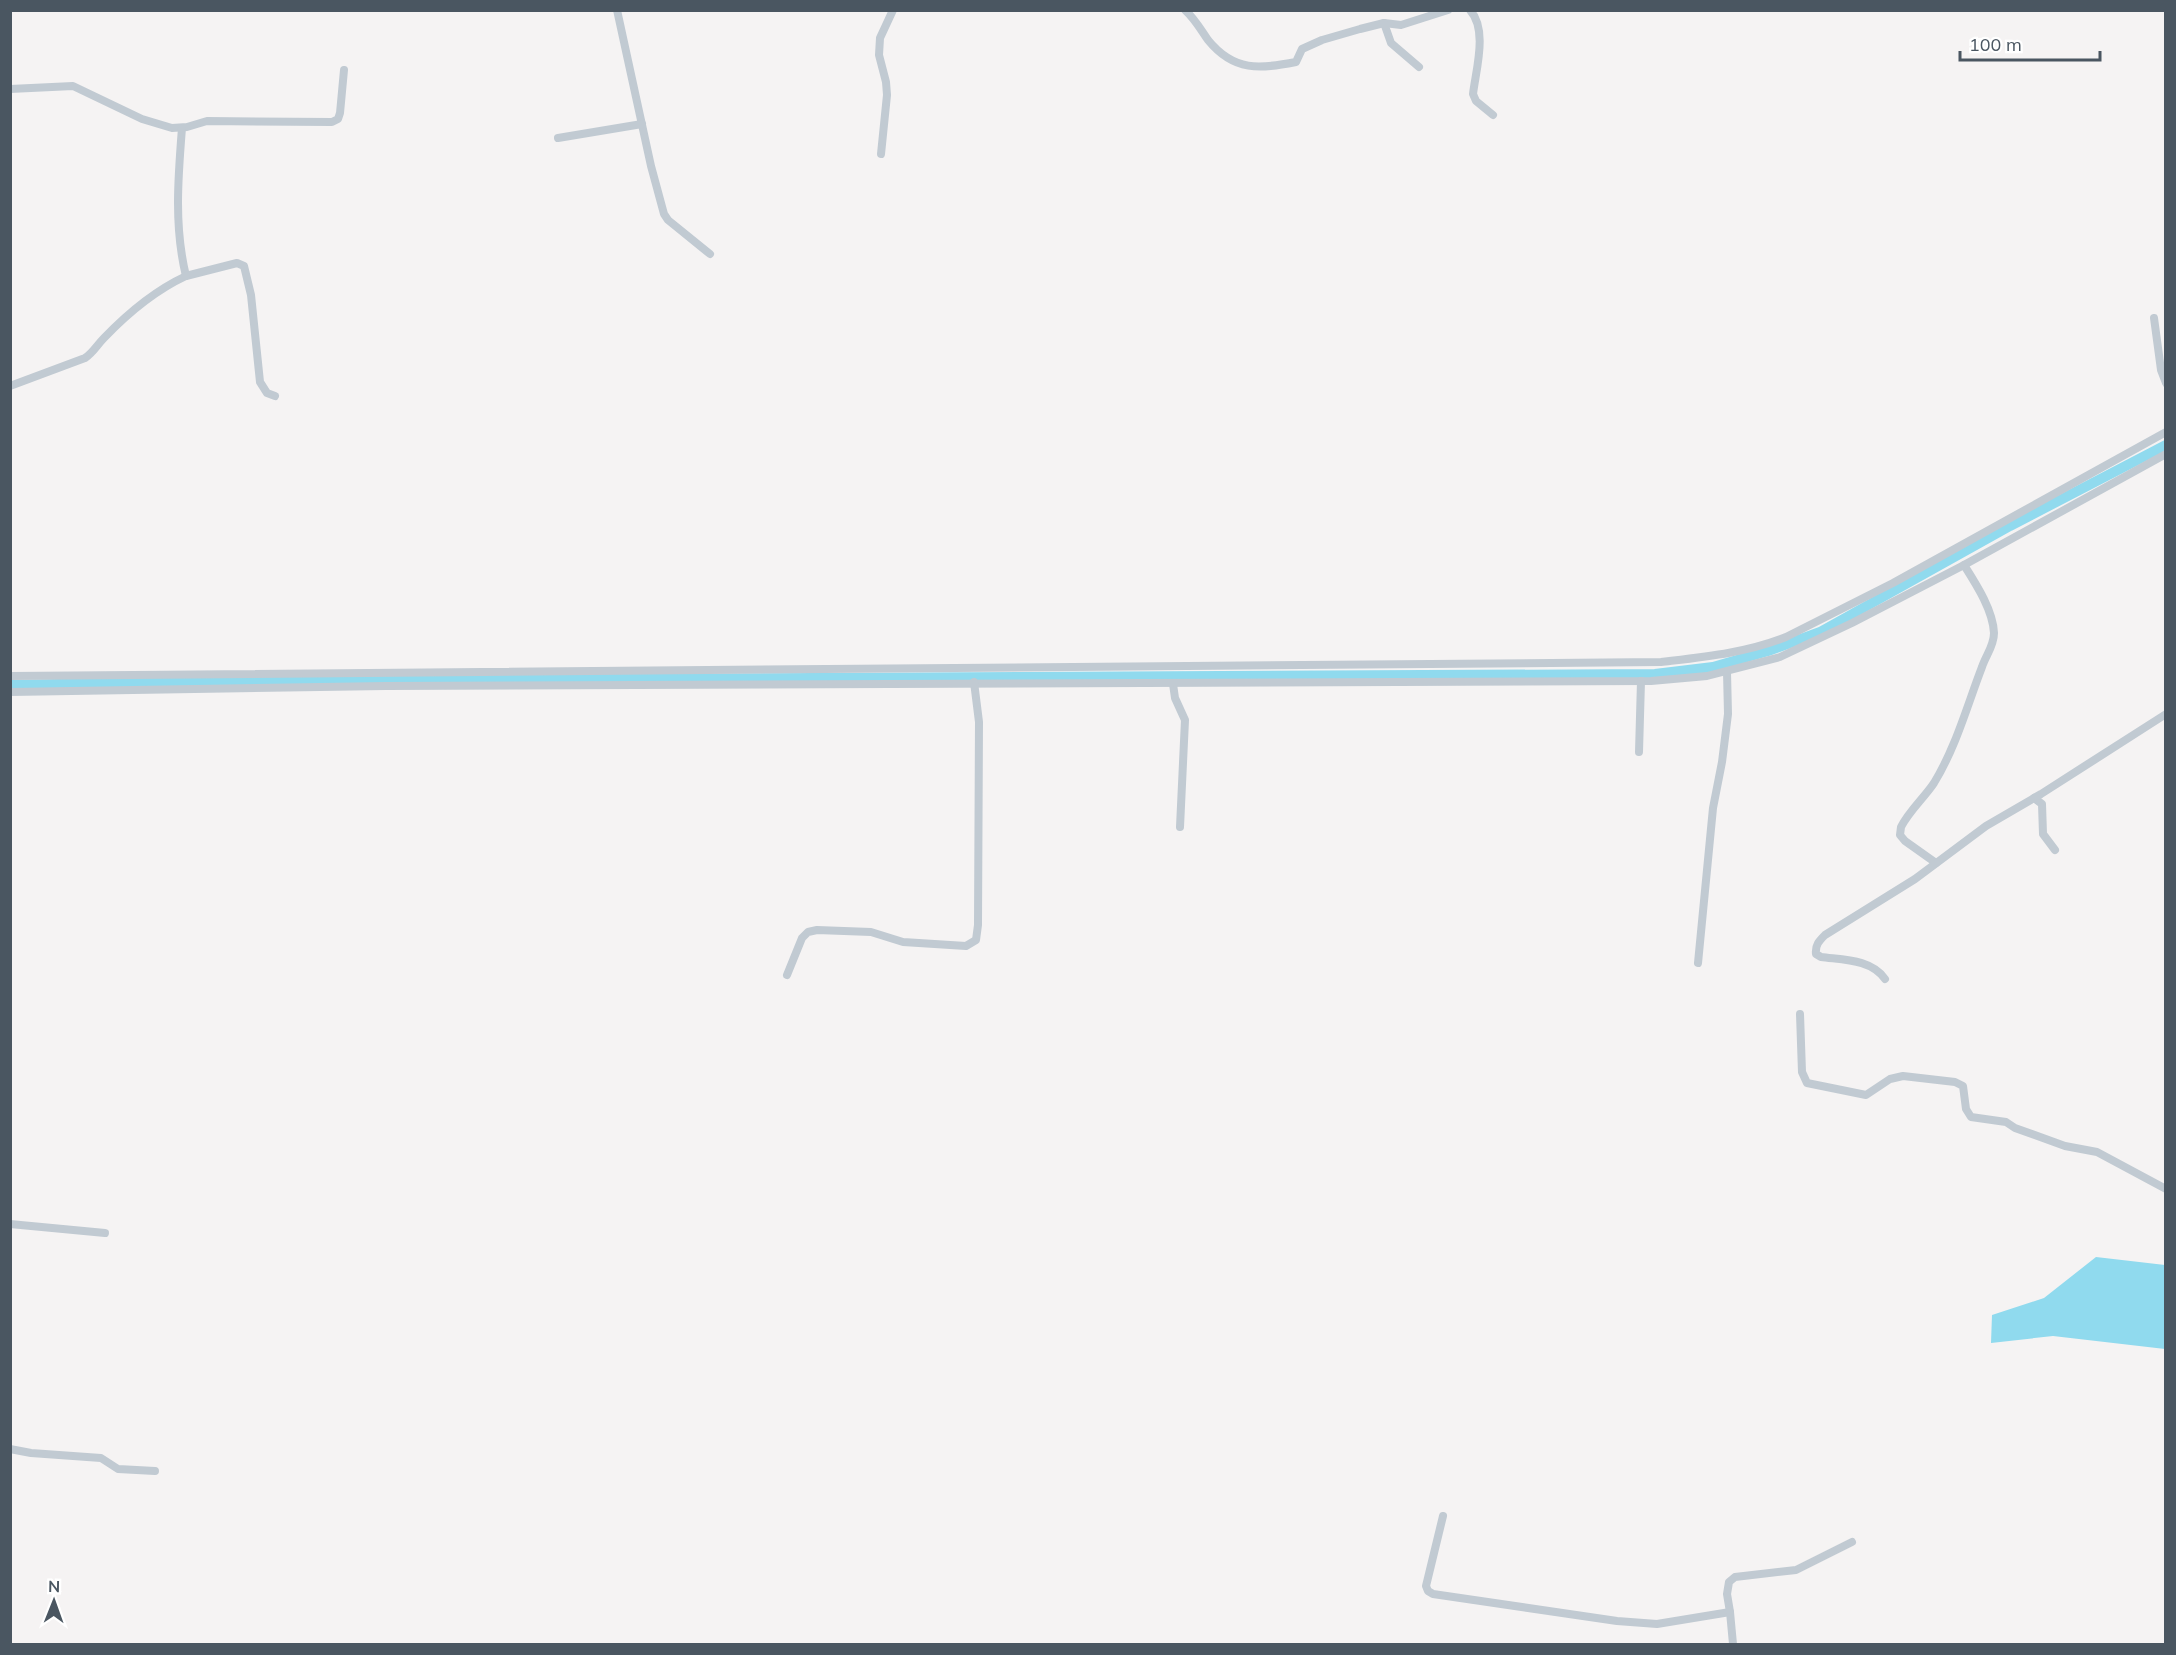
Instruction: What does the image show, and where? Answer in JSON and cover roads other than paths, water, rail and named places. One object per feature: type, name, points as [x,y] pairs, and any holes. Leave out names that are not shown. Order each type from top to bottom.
[{"type":"street","points":[[617,10],[664,214],[668,220],[710,254]]},
{"type":"street","points":[[881,154],[887,95],[879,55],[880,38],[893,10]]},
{"type":"street","points":[[1185,10],[1217,50],[1228,59],[1252,68],[1296,62],[1302,49],[1322,40],[1384,23],[1401,25],[1448,10]]},
{"type":"street","points":[[1470,10],[1480,28],[1473,94],[1476,101],[1493,115]]},
{"type":"street","points":[[1384,23],[1391,43],[1419,67]]},
{"type":"street","points":[[10,89],[73,86],[142,119],[172,128],[182,128],[207,121],[332,122],[338,119],[340,113],[344,70]]},
{"type":"street","points":[[558,138],[642,124]]},
{"type":"street","points":[[182,128],[177,184],[179,243],[186,276]]},
{"type":"street","points":[[10,386],[91,355],[104,338],[170,283],[186,276],[237,263],[244,266],[251,295],[260,382],[267,393],[275,396]]},
{"type":"street","points":[[2154,318],[2161,370],[2166,382]]},
{"type":"street","points":[[10,676],[1661,662],[1720,655],[1786,637],[1893,583],[2166,432]]},
{"type":"street","points":[[10,692],[386,686],[974,682],[1173,684],[1641,681],[1707,676],[1780,657],[1852,623],[1964,565],[2166,454]]},
{"type":"street","points":[[1936,862],[1905,841],[1900,835],[1900,827],[1934,783],[1965,716],[1982,665],[1992,646],[1994,633],[1989,614],[1964,565]]},
{"type":"street","points":[[1698,963],[1713,808],[1728,714],[1726,672]]},
{"type":"street","points":[[1639,752],[1641,681]]},
{"type":"street","points":[[787,975],[802,938],[808,932],[817,930],[871,933],[903,942],[966,946],[976,940],[979,722],[974,682]]},
{"type":"street","points":[[1173,684],[1185,720],[1180,827]]},
{"type":"street","points":[[1885,979],[1874,968],[1856,962],[1821,957],[1816,954],[1815,949],[1825,935],[1916,879],[1986,826],[2166,714]]},
{"type":"street","points":[[2034,798],[2042,804],[2043,834],[2055,850]]},
{"type":"street","points":[[1800,1014],[1802,1072],[1807,1083],[1866,1095],[1890,1079],[1903,1076],[1955,1082],[1963,1086],[1966,1109],[1971,1116],[2006,1122],[2015,1128],[2065,1146],[2097,1152],[2166,1189]]},
{"type":"street","points":[[10,1224],[105,1233]]},
{"type":"street","points":[[10,1449],[31,1453],[101,1458],[118,1469],[155,1471]]},
{"type":"street","points":[[1443,1516],[1426,1586],[1433,1594],[1617,1622],[1678,1622],[1714,1613],[1730,1612]]},
{"type":"street","points":[[1732,1644],[1727,1594],[1729,1582],[1735,1577],[1804,1568],[1852,1542]]},
{"type":"water","points":[[2096,1257],[2165,1265],[2165,1349],[2053,1336],[1991,1343],[1992,1315],[2044,1298]]},
{"type":"waterway","points":[[10,685],[200,681],[1655,674],[1713,667],[1768,651],[1820,632],[2010,526],[2166,445]]}]
